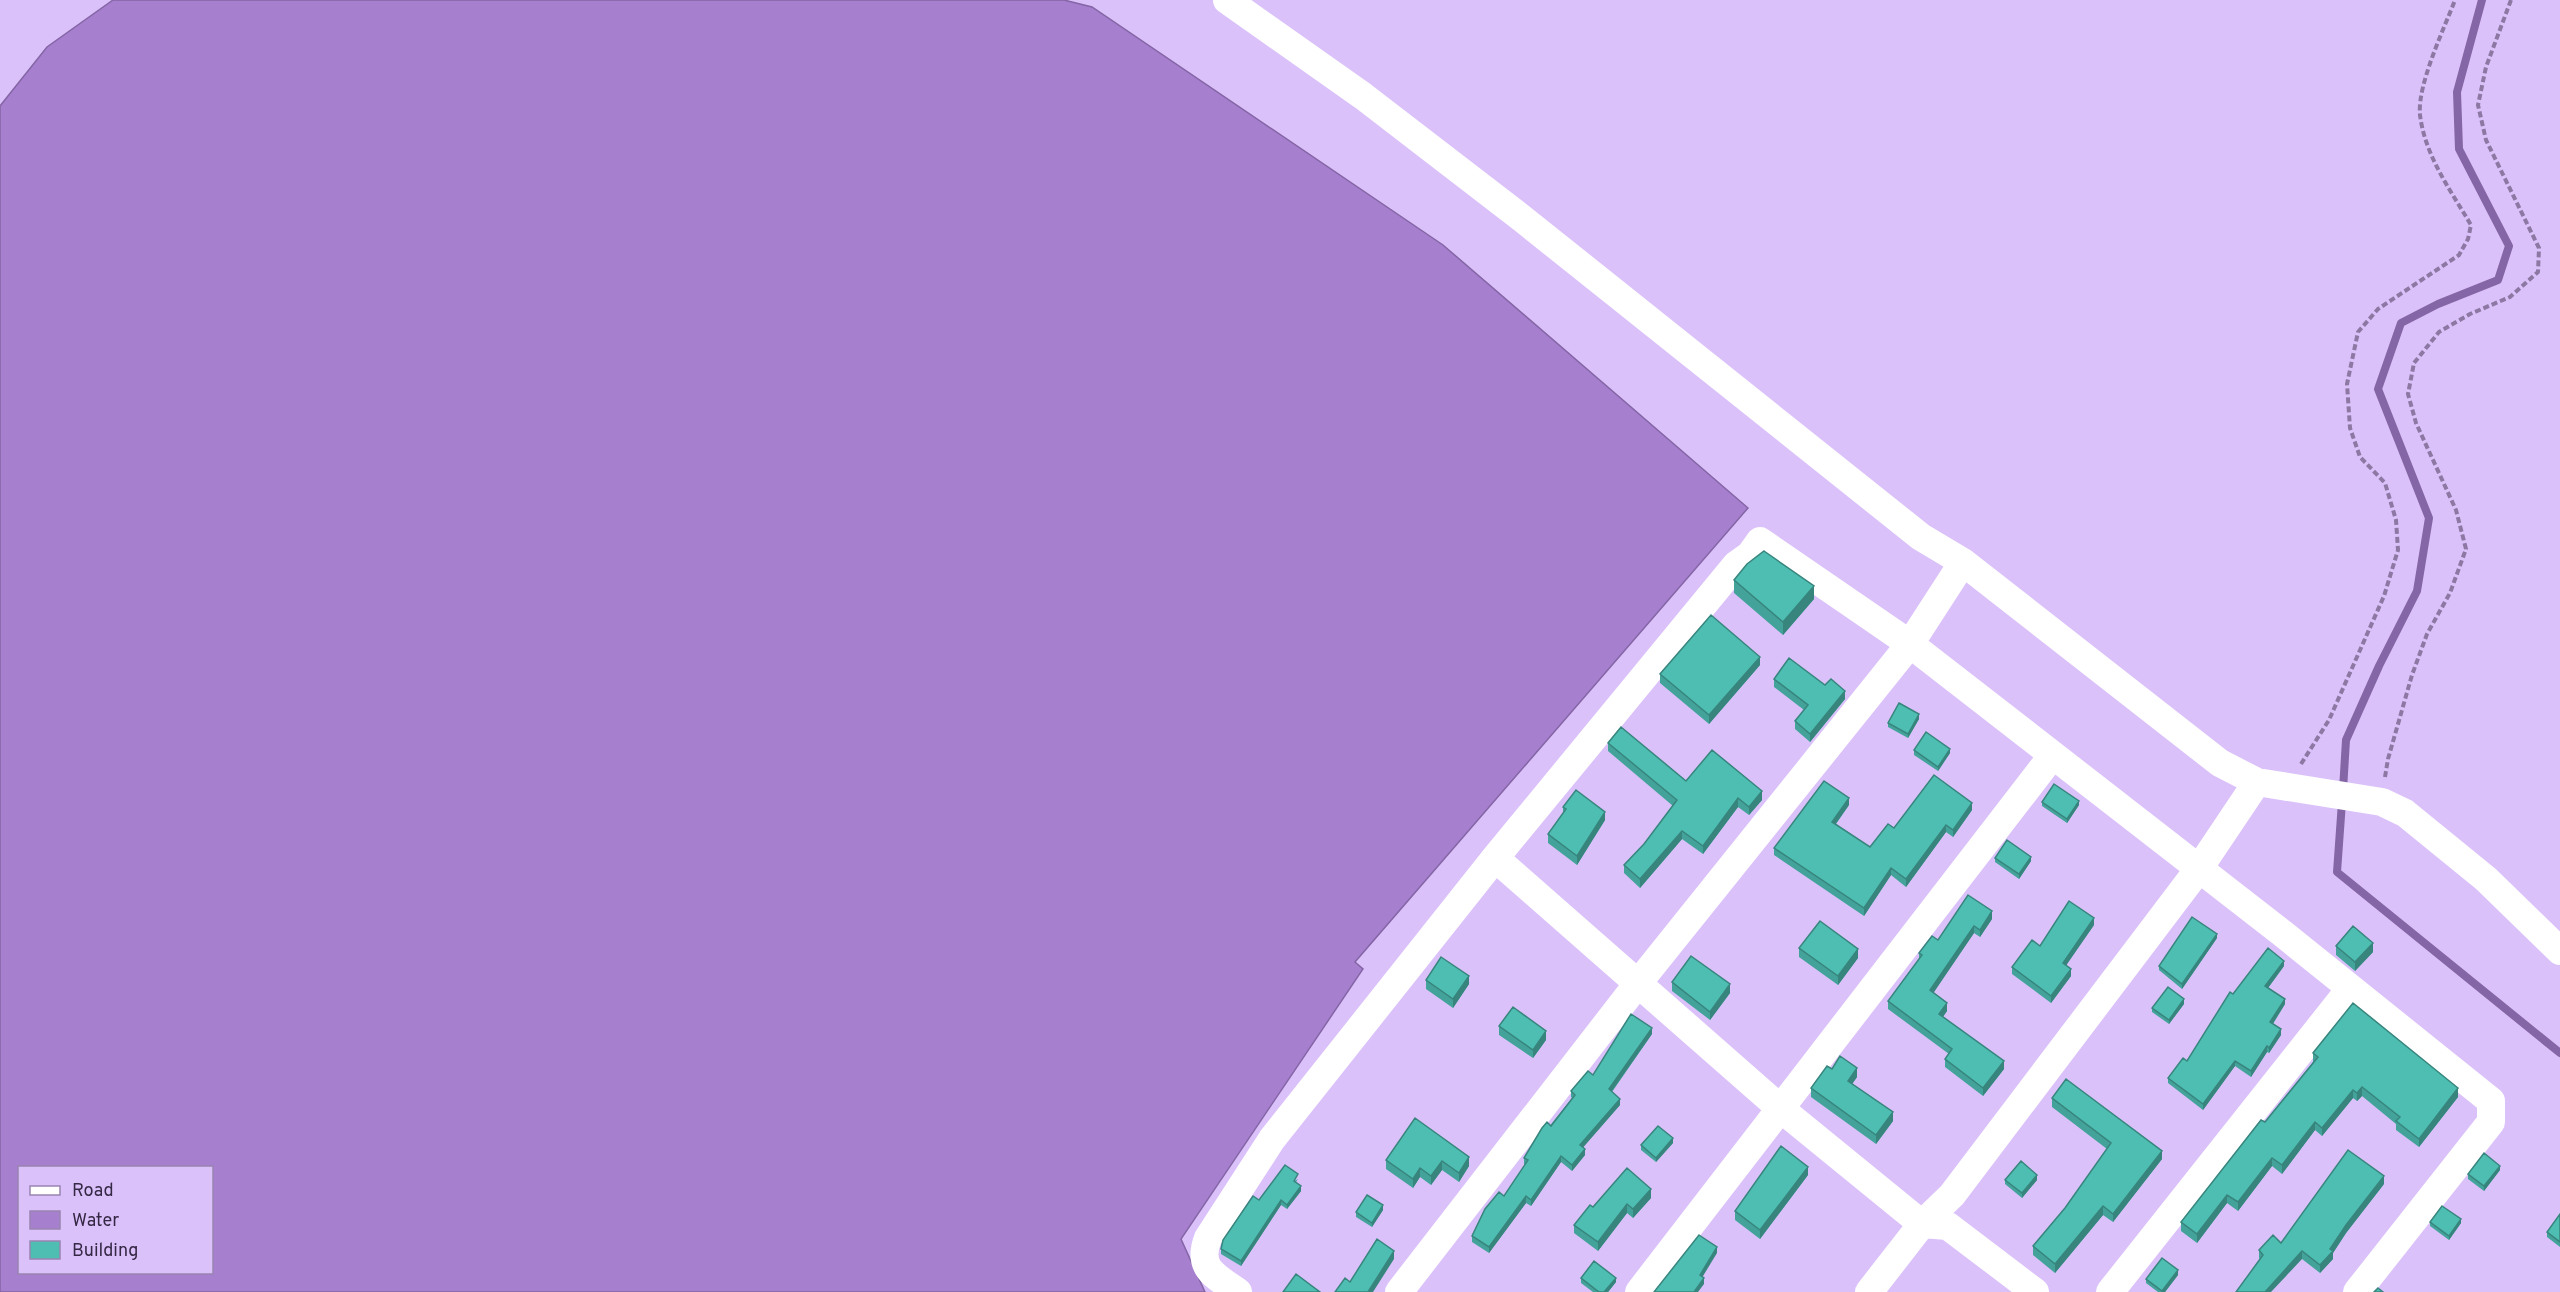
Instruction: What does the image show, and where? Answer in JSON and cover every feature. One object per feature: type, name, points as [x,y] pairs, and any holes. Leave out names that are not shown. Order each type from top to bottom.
[{"type":"street","points":[[1227,0],[1363,96],[1524,220],[1921,537],[1963,562],[2220,763],[2257,782],[2382,802],[2405,813],[2462,859],[2560,951]]},
{"type":"street","points":[[1238,1292],[1214,1275],[1204,1262],[1203,1251],[1208,1238],[1272,1139],[1495,858],[1736,565],[1750,555],[1760,541],[1910,644],[2282,933],[2491,1101],[2491,1122],[2357,1292]]},
{"type":"street","points":[[1399,1292],[1639,982],[1910,644],[1963,562]]},
{"type":"street","points":[[1639,1292],[2052,756]]},
{"type":"street","points":[[1869,1292],[1922,1224],[1952,1195],[2198,870],[2257,782]]},
{"type":"street","points":[[1495,858],[1782,1109],[1922,1224],[1948,1226],[2035,1292]]},
{"type":"street","points":[[2110,1292],[2350,988]]},
{"type":"path","points":[[2294,788],[2329,720],[2384,596],[2398,550],[2396,520],[2385,483],[2360,457],[2350,428],[2347,384],[2358,332],[2378,309],[2459,255],[2468,239],[2471,225],[2432,159],[2420,114],[2430,62],[2455,0]]},
{"type":"path","points":[[2382,802],[2388,759],[2412,675],[2427,634],[2450,593],[2466,549],[2456,510],[2416,423],[2408,394],[2414,363],[2439,332],[2470,314],[2510,297],[2538,272],[2539,248],[2486,140],[2478,105],[2486,67],[2511,0]]},
{"type":"water","points":[[113,0],[1064,0],[1092,7],[1443,245],[1748,508],[1355,962],[1363,969],[1181,1239],[1205,1292],[0,1292],[0,106],[47,47]]},
{"type":"building","points":[[1764,551],[1814,586],[1783,622],[1734,580],[1747,564]]},
{"type":"building","points":[[1711,615],[1760,657],[1709,715],[1660,674]]},
{"type":"building","points":[[1789,658],[1825,685],[1831,679],[1845,691],[1810,734],[1795,721],[1808,705],[1774,679]]},
{"type":"building","points":[[1899,703],[1919,714],[1908,734],[1888,723]]},
{"type":"building","points":[[1621,727],[1686,781],[1712,750],[1762,791],[1749,807],[1738,798],[1703,846],[1682,831],[1640,879],[1624,865],[1644,844],[1677,800],[1608,743]]},
{"type":"building","points":[[1926,732],[1950,749],[1938,767],[1914,750]]},
{"type":"building","points":[[1934,775],[1972,803],[1953,830],[1946,825],[1906,879],[1891,868],[1864,908],[1774,848],[1824,781],[1849,798],[1832,822],[1870,847],[1888,824],[1894,828]]},
{"type":"building","points":[[2054,784],[2079,801],[2067,819],[2042,802]]},
{"type":"building","points":[[1576,790],[1605,812],[1577,856],[1548,834],[1566,809],[1563,807]]},
{"type":"building","points":[[2007,840],[2031,857],[2019,874],[1995,858]]},
{"type":"building","points":[[1968,895],[1992,911],[1980,930],[1974,926],[1930,990],[1947,1003],[1939,1014],[2004,1061],[1983,1088],[1945,1059],[1952,1049],[1888,1001],[1922,955],[1919,953],[1932,936],[1938,940]]},
{"type":"building","points":[[2069,901],[2094,918],[2063,963],[2071,969],[2051,996],[2012,967],[2032,940],[2040,946]]},
{"type":"building","points":[[2192,917],[2217,934],[2182,984],[2159,966]]},
{"type":"building","points":[[1820,921],[1858,949],[1838,976],[1799,948]]},
{"type":"building","points":[[2353,926],[2373,943],[2355,962],[2336,946]]},
{"type":"building","points":[[2268,948],[2284,961],[2265,986],[2285,999],[2270,1022],[2281,1029],[2251,1071],[2235,1061],[2203,1104],[2168,1078],[2183,1058],[2187,1061],[2230,992],[2233,994]]},
{"type":"building","points":[[1691,956],[1730,984],[1710,1012],[1672,982]]},
{"type":"building","points":[[1441,957],[1469,976],[1453,999],[1426,980]]},
{"type":"building","points":[[2168,987],[2184,999],[2169,1020],[2152,1008]]},
{"type":"building","points":[[2353,1003],[2458,1088],[2419,1139],[2396,1121],[2400,1117],[2362,1087],[2357,1093],[2353,1090],[2322,1128],[2315,1122],[2282,1165],[2272,1158],[2238,1202],[2227,1195],[2197,1234],[2181,1222],[2261,1120],[2265,1122],[2318,1057],[2313,1053]]},
{"type":"building","points":[[1513,1007],[1546,1031],[1533,1050],[1499,1026]]},
{"type":"building","points":[[1631,1014],[1652,1028],[1609,1089],[1620,1099],[1580,1145],[1585,1149],[1572,1165],[1561,1156],[1531,1200],[1526,1196],[1489,1247],[1472,1236],[1485,1209],[1499,1192],[1504,1196],[1528,1160],[1524,1158],[1542,1128],[1547,1122],[1551,1126],[1575,1095],[1571,1091],[1588,1071],[1593,1075]]},
{"type":"building","points":[[1840,1056],[1857,1068],[1848,1081],[1893,1112],[1876,1135],[1811,1088],[1827,1066],[1832,1069]]},
{"type":"building","points":[[2066,1079],[2162,1151],[2113,1214],[2103,1206],[2055,1264],[2033,1246],[2065,1208],[2111,1143],[2052,1098]]},
{"type":"building","points":[[1415,1118],[1469,1157],[1459,1173],[1442,1161],[1431,1176],[1420,1168],[1413,1179],[1386,1160]]},
{"type":"building","points":[[1658,1126],[1673,1138],[1656,1158],[1641,1145]]},
{"type":"building","points":[[1781,1146],[1808,1167],[1760,1230],[1735,1211]]},
{"type":"building","points":[[2348,1150],[2384,1176],[2346,1225],[2330,1249],[2333,1251],[2320,1265],[2302,1251],[2265,1292],[2236,1292],[2263,1255],[2259,1250],[2273,1235],[2281,1243]]},
{"type":"building","points":[[2484,1153],[2500,1166],[2484,1186],[2468,1174]]},
{"type":"building","points":[[2021,1161],[2037,1175],[2022,1193],[2005,1180]]},
{"type":"building","points":[[1285,1165],[1298,1174],[1294,1181],[1301,1186],[1287,1205],[1281,1200],[1241,1261],[1221,1249],[1223,1240],[1253,1196],[1259,1200]]},
{"type":"building","points":[[1627,1168],[1651,1189],[1633,1209],[1627,1204],[1598,1242],[1574,1225],[1590,1205],[1593,1207]]},
{"type":"building","points":[[1367,1195],[1383,1205],[1372,1223],[1356,1212]]},
{"type":"building","points":[[2442,1206],[2461,1219],[2449,1236],[2430,1222]]},
{"type":"building","points":[[2560,1214],[2560,1242],[2547,1232]]},
{"type":"building","points":[[1699,1235],[1717,1247],[1700,1275],[1704,1278],[1694,1292],[1654,1292]]},
{"type":"building","points":[[1377,1239],[1394,1251],[1368,1292],[1335,1292],[1345,1278],[1350,1282]]},
{"type":"building","points":[[2162,1258],[2178,1270],[2162,1291],[2146,1279]]},
{"type":"building","points":[[1594,1261],[1616,1278],[1604,1292],[1599,1292],[1581,1278]]},
{"type":"building","points":[[1296,1274],[1320,1292],[1283,1292]]},
{"type":"waterway","points":[[2343,790],[2346,740],[2379,666],[2417,591],[2429,518],[2378,389],[2401,323],[2438,304],[2498,280],[2509,246],[2459,149],[2457,92],[2482,0]]},
{"type":"waterway","points":[[2342,802],[2337,872],[2560,1053]]}]
